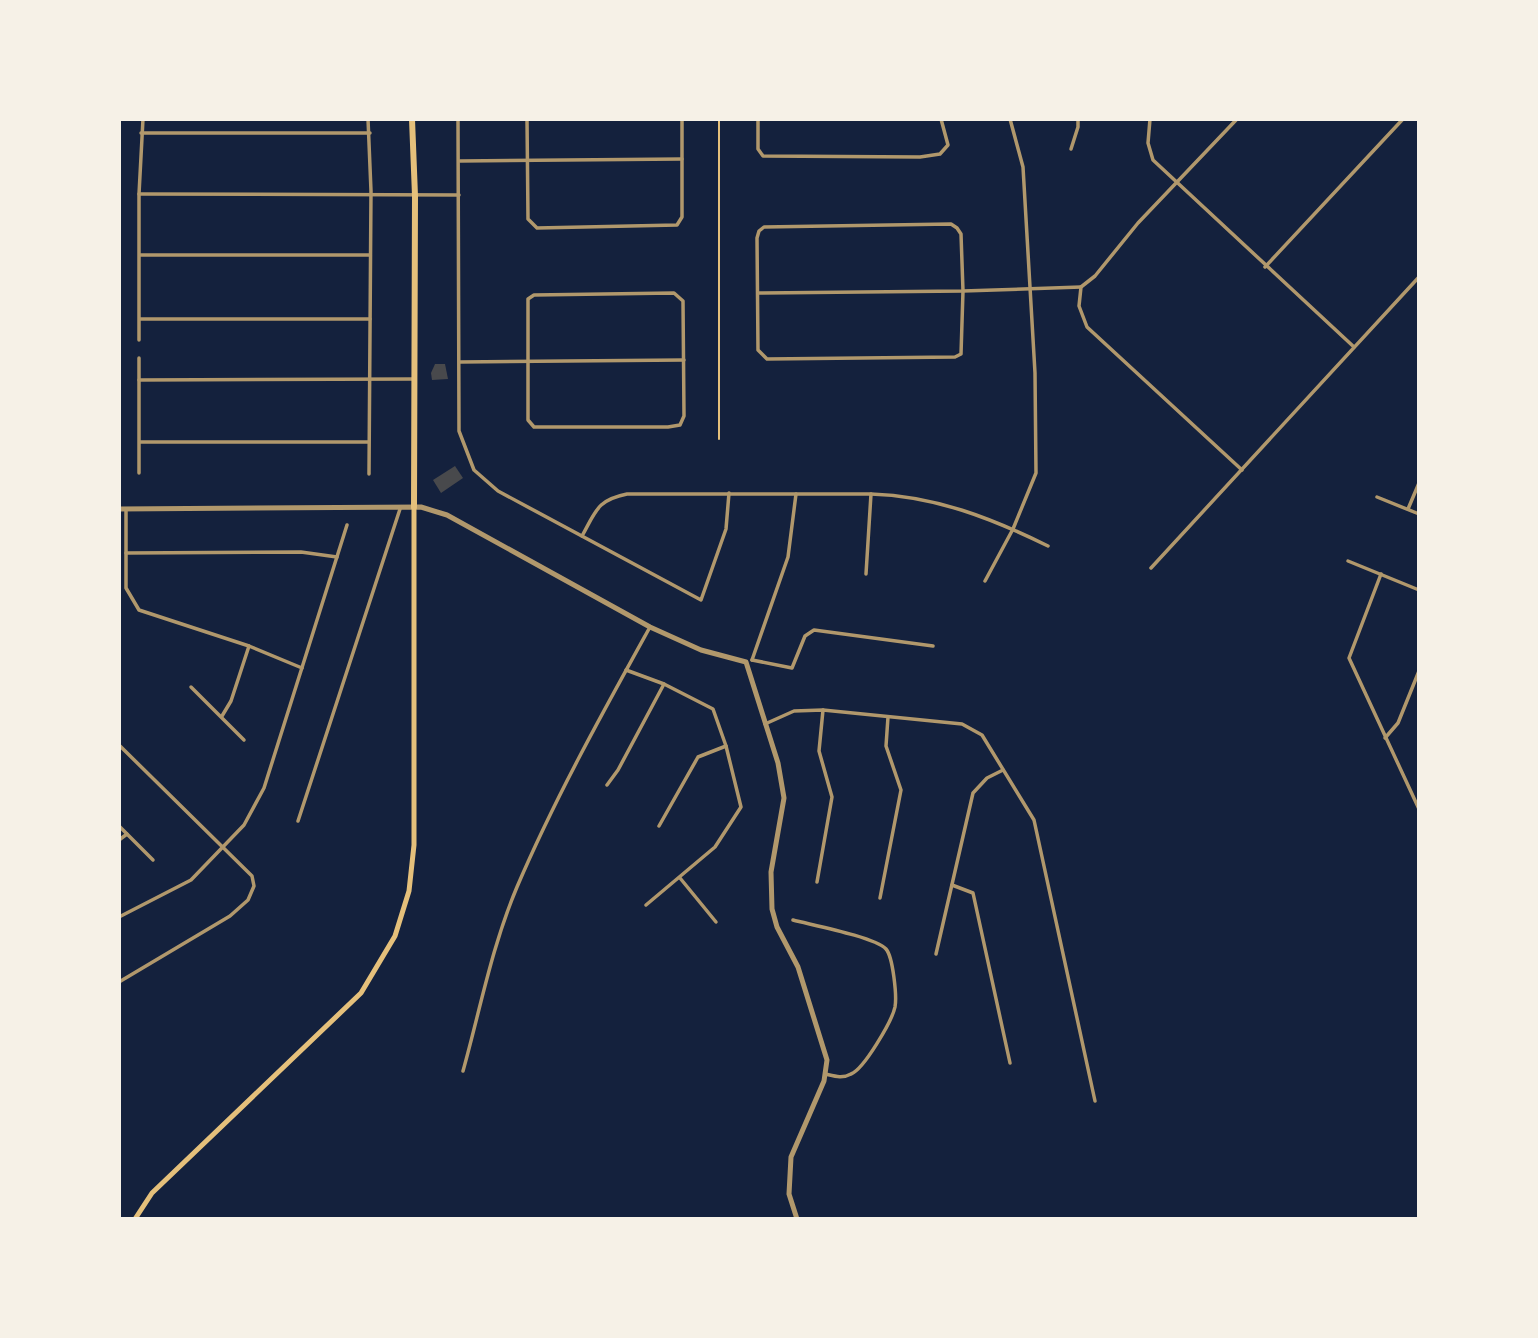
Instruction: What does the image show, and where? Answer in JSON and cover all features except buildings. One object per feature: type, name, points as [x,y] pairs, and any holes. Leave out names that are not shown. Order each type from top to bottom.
[{"type":"main road","points":[[135,1219],[152,1193],[361,993],[395,936],[409,891],[414,845],[415,196],[412,119]]},
{"type":"street","points":[[139,340],[139,194],[143,119]]},
{"type":"street","points":[[368,119],[369,474]]},
{"type":"street","points":[[458,119],[459,431],[474,470],[498,491],[701,600],[726,529],[729,493]]},
{"type":"street","points":[[527,119],[528,219],[537,228],[677,225],[682,217],[682,119]]},
{"type":"street","points":[[758,119],[758,149],[763,156],[900,157],[940,154],[948,145],[941,119]]},
{"type":"street","points":[[985,580],[1013,529],[1036,473],[1031,288],[1023,167],[1010,119]]},
{"type":"street","points":[[1071,149],[1078,119]]},
{"type":"street","points":[[1150,119],[1148,143],[1153,160],[1354,347]]},
{"type":"street","points":[[759,293],[1081,287],[1095,276],[1138,223],[1237,119]]},
{"type":"street","points":[[1265,267],[1403,119]]},
{"type":"street","points":[[141,133],[370,134]]},
{"type":"street","points":[[460,161],[682,159]]},
{"type":"street","points":[[139,194],[459,195]]},
{"type":"street","points":[[951,224],[961,234],[961,354],[955,357],[767,359],[758,350],[759,293],[757,238],[764,227],[951,224]]},
{"type":"street","points":[[139,255],[370,255]]},
{"type":"street","points":[[1151,568],[1419,278]]},
{"type":"street","points":[[1081,287],[1079,306],[1087,327],[1242,470]]},
{"type":"street","points":[[674,293],[683,301],[684,360],[684,416],[680,425],[534,427],[528,420],[528,299],[534,295],[674,293]]},
{"type":"street","points":[[139,318],[370,318]]},
{"type":"street","points":[[139,358],[139,472]]},
{"type":"street","points":[[460,362],[684,360]]},
{"type":"street","points":[[139,380],[414,379]]},
{"type":"street","points":[[140,442],[369,442]]},
{"type":"street","points":[[1408,509],[1419,483]]},
{"type":"street","points":[[582,536],[598,508],[608,498],[627,494],[871,494],[902,495],[944,503],[1013,529],[1048,546]]},
{"type":"street","points":[[796,494],[789,557],[749,661],[778,763],[784,798],[771,872],[772,909],[777,927],[798,967],[827,1060],[824,1081],[791,1157],[789,1194],[797,1219]]},
{"type":"street","points":[[866,574],[871,494]]},
{"type":"street","points":[[1377,497],[1419,514]]},
{"type":"street","points":[[302,668],[249,646],[139,610],[126,588],[122,509],[414,507],[447,515],[650,627],[701,650],[792,668],[805,636],[814,630],[933,646]]},
{"type":"street","points":[[298,821],[400,509]]},
{"type":"street","points":[[119,917],[191,880],[244,825],[264,788],[347,524]]},
{"type":"street","points":[[126,553],[301,552],[338,557]]},
{"type":"street","points":[[1348,561],[1419,590]]},
{"type":"street","points":[[1381,574],[1349,658],[1419,809]]},
{"type":"street","points":[[463,1071],[498,941],[517,888],[585,743],[650,627]]},
{"type":"street","points":[[222,716],[231,701],[249,646]]},
{"type":"street","points":[[626,670],[664,684],[713,709],[726,746],[741,807],[715,847],[646,905]]},
{"type":"street","points":[[1385,738],[1398,723],[1419,671]]},
{"type":"street","points":[[607,785],[618,770],[664,684]]},
{"type":"street","points":[[191,687],[244,740]]},
{"type":"street","points":[[765,724],[794,711],[823,710],[962,724],[982,735],[1034,820],[1095,1101]]},
{"type":"street","points":[[817,882],[832,797],[819,751],[823,710]]},
{"type":"street","points":[[880,898],[901,790],[886,747],[888,717]]},
{"type":"street","points":[[119,745],[252,876],[254,886],[248,900],[230,916],[119,982]]},
{"type":"street","points":[[659,826],[698,757],[726,746]]},
{"type":"street","points":[[936,954],[973,793],[987,778],[1003,770]]},
{"type":"street","points":[[119,826],[153,860]]},
{"type":"street","points":[[119,840],[127,834]]},
{"type":"street","points":[[679,877],[716,922]]},
{"type":"street","points":[[952,884],[973,893],[1010,1063]]},
{"type":"street","points":[[793,920],[877,942],[889,952],[892,963],[895,1007],[867,1060],[849,1076],[825,1074]]},
{"type":"path","points":[[719,119],[719,439]]}]
